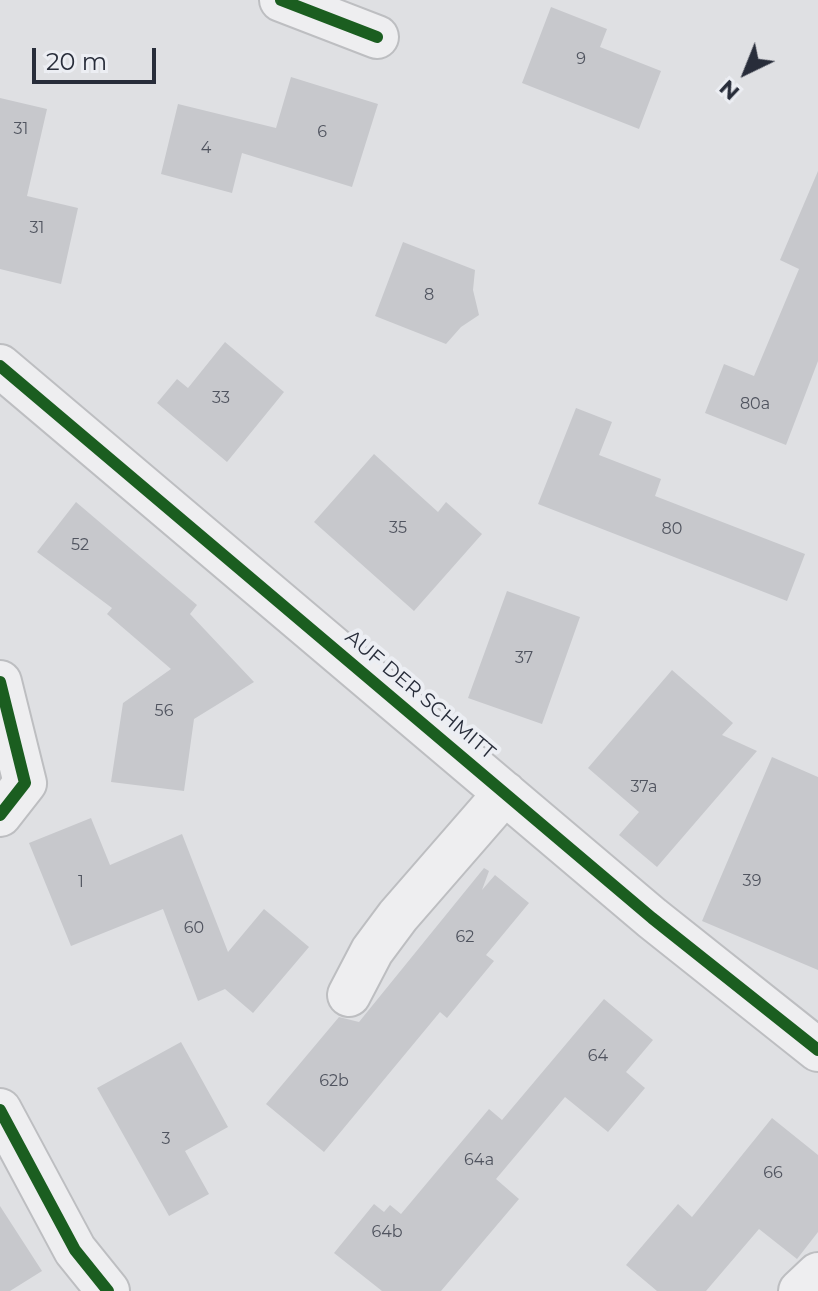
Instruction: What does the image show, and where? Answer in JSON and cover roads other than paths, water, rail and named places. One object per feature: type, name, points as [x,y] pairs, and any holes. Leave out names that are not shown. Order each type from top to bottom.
[{"type":"street","points":[[281,0],[377,37]]},
{"type":"street","name":"AUF DER SCHMITT","points":[[0,366],[652,918],[818,1050]]},
{"type":"street","points":[[0,682],[25,783],[0,815]]},
{"type":"street","points":[[349,995],[372,951],[398,916],[505,793]]},
{"type":"street","points":[[0,1110],[75,1250],[108,1291]]},
{"type":"street","points":[[800,1291],[818,1274]]}]
